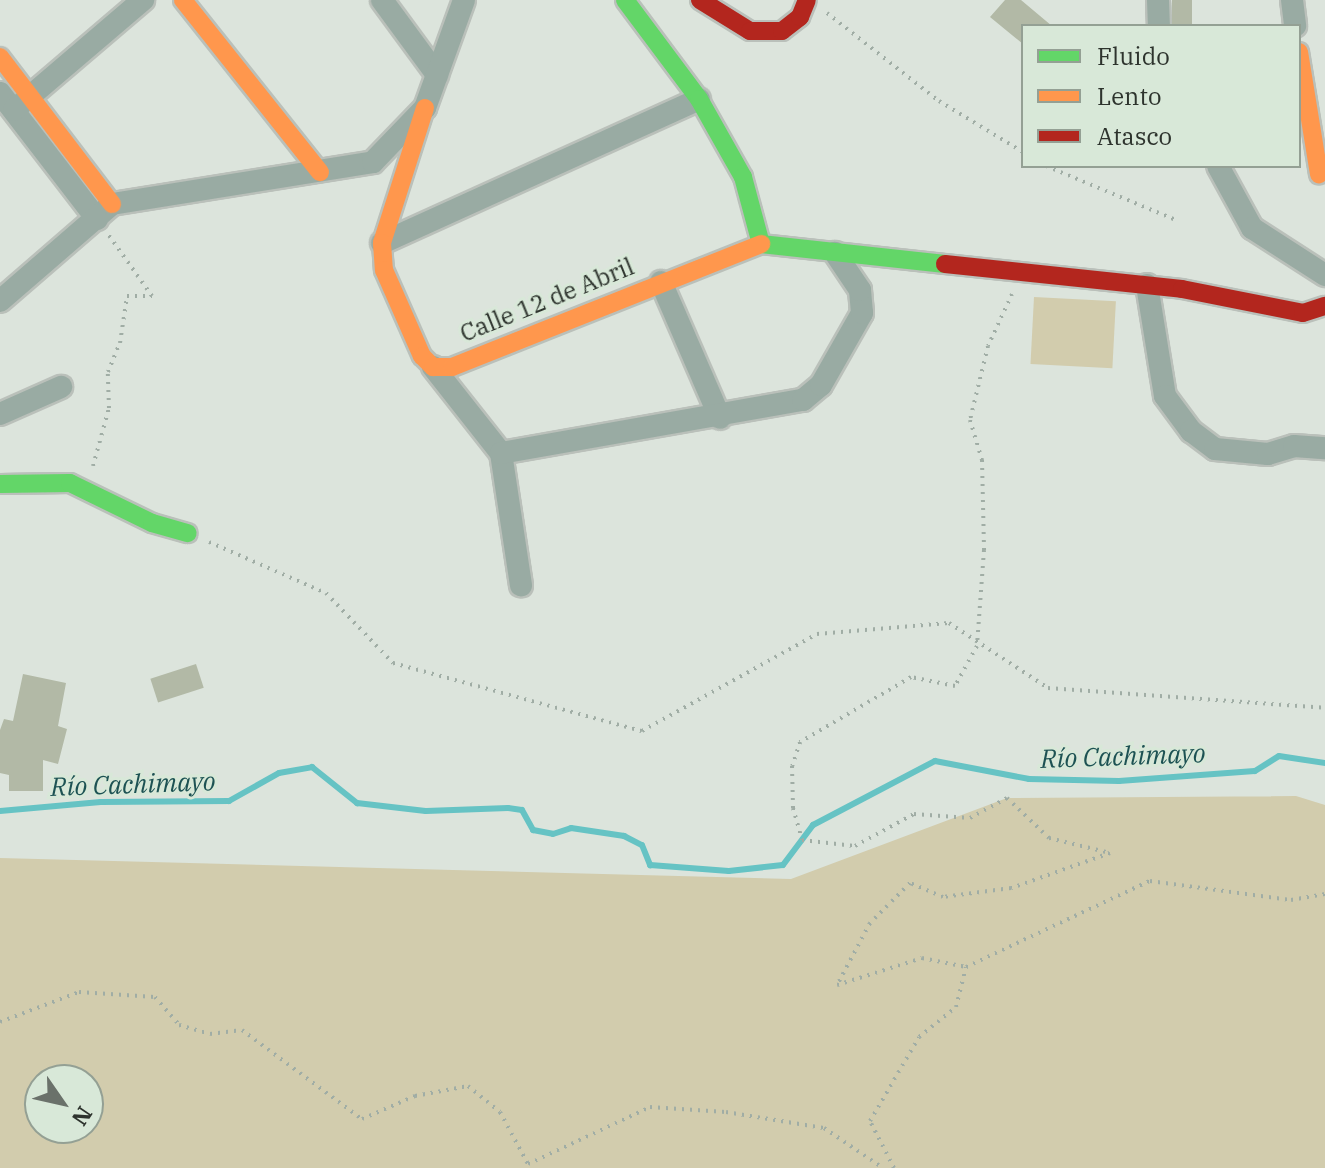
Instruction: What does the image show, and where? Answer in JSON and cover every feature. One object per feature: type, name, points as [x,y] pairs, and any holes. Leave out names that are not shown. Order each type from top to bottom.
[{"type":"street","points":[[105,212],[7,102],[32,95],[143,0]]},
{"type":"street","points":[[183,0],[320,172]]},
{"type":"street","points":[[382,0],[437,75]]},
{"type":"street","points":[[464,0],[425,108],[382,243],[384,270],[422,356],[501,453],[521,586]]},
{"type":"street","points":[[625,0],[699,99],[743,177],[761,244],[1147,285],[1303,313],[1325,306]]},
{"type":"street","points":[[700,0],[750,31],[782,31],[814,4]]},
{"type":"street","points":[[1158,0],[1159,24]]},
{"type":"street","points":[[1292,0],[1295,24]]},
{"type":"street","points":[[0,57],[32,95],[105,212]]},
{"type":"street","points":[[1301,64],[1319,174]]},
{"type":"street","points":[[382,243],[699,99]]},
{"type":"street","points":[[0,301],[105,212],[373,162],[425,108]]},
{"type":"street","points":[[1219,168],[1252,228],[1325,275]]},
{"type":"street","name":"Calle 12 de Abril","points":[[433,367],[452,367],[761,244]]},
{"type":"street","points":[[501,453],[720,418],[803,400],[821,385],[862,313],[860,290],[835,253]]},
{"type":"street","points":[[661,282],[720,418]]},
{"type":"street","points":[[1147,285],[1165,396],[1191,431],[1215,449],[1268,454],[1294,446],[1325,448]]},
{"type":"street","points":[[0,414],[61,387]]},
{"type":"street","points":[[0,484],[70,483],[152,523],[188,533]]},
{"type":"path","points":[[814,4],[939,101],[1021,151]]},
{"type":"path","points":[[1051,168],[1176,220]]},
{"type":"path","points":[[86,490],[109,408],[108,372],[120,343],[127,296],[152,296],[105,212]]},
{"type":"path","points":[[1023,270],[988,346],[970,420],[982,460],[984,550],[977,646],[955,686],[911,677],[800,742],[792,766],[793,808],[802,840],[855,846],[914,814],[970,818],[1007,798],[1049,838],[1110,853],[1011,888],[943,897],[910,883],[870,923],[837,985],[922,958],[966,967],[1150,881],[1291,900],[1325,894]]},
{"type":"path","points":[[188,533],[326,593],[393,663],[642,731],[817,634],[949,623],[977,646],[1048,688],[1325,708]]},
{"type":"path","points":[[894,1168],[870,1121],[919,1037],[956,1007],[966,967]]},
{"type":"path","points":[[0,1022],[79,992],[155,997],[179,1025],[210,1034],[242,1030],[362,1119],[415,1096],[468,1086],[500,1112],[528,1164],[650,1107],[726,1112],[824,1128],[883,1168]]},
{"type":"shaded area","points":[[1034,297],[1116,301],[1112,368],[1030,364]]},
{"type":"shaded area","points":[[1296,796],[1325,805],[1325,1168],[0,1168],[0,858],[791,879],[1007,798]]},
{"type":"building","points":[[1005,0],[1021,0],[1050,24],[1021,24],[1021,42],[990,17]]},
{"type":"building","points":[[1172,0],[1192,0],[1192,24],[1172,24]]},
{"type":"building","points":[[196,664],[204,688],[158,703],[150,679]]},
{"type":"building","points":[[23,674],[66,683],[58,726],[67,729],[58,764],[43,760],[43,791],[9,791],[9,775],[0,773],[0,730],[4,719],[13,721]]},
{"type":"waterway","name":"Río Cachimayo","points":[[0,811],[101,802],[229,801],[279,773],[312,767],[357,803],[426,811],[522,810],[533,830],[553,834],[571,828],[624,836],[642,845],[650,865],[729,871],[783,865],[813,825],[935,761],[1029,779],[1119,781],[1255,771],[1279,756],[1325,763]]},
{"type":"traffic: fast","points":[[625,0],[699,99],[743,177],[761,244],[945,264]]},
{"type":"traffic: fast","points":[[0,484],[70,483],[152,523],[188,533]]},
{"type":"traffic: slow","points":[[183,0],[320,172]]},
{"type":"traffic: slow","points":[[0,57],[112,204]]},
{"type":"traffic: slow","points":[[1301,64],[1319,174]]},
{"type":"traffic: slow","points":[[425,108],[382,243],[384,270],[422,356],[433,367],[452,367],[761,244]]},
{"type":"traffic: jam","points":[[700,0],[750,31],[782,31],[800,17],[807,0]]},
{"type":"traffic: jam","points":[[945,264],[1182,289],[1303,313],[1325,306]]}]
